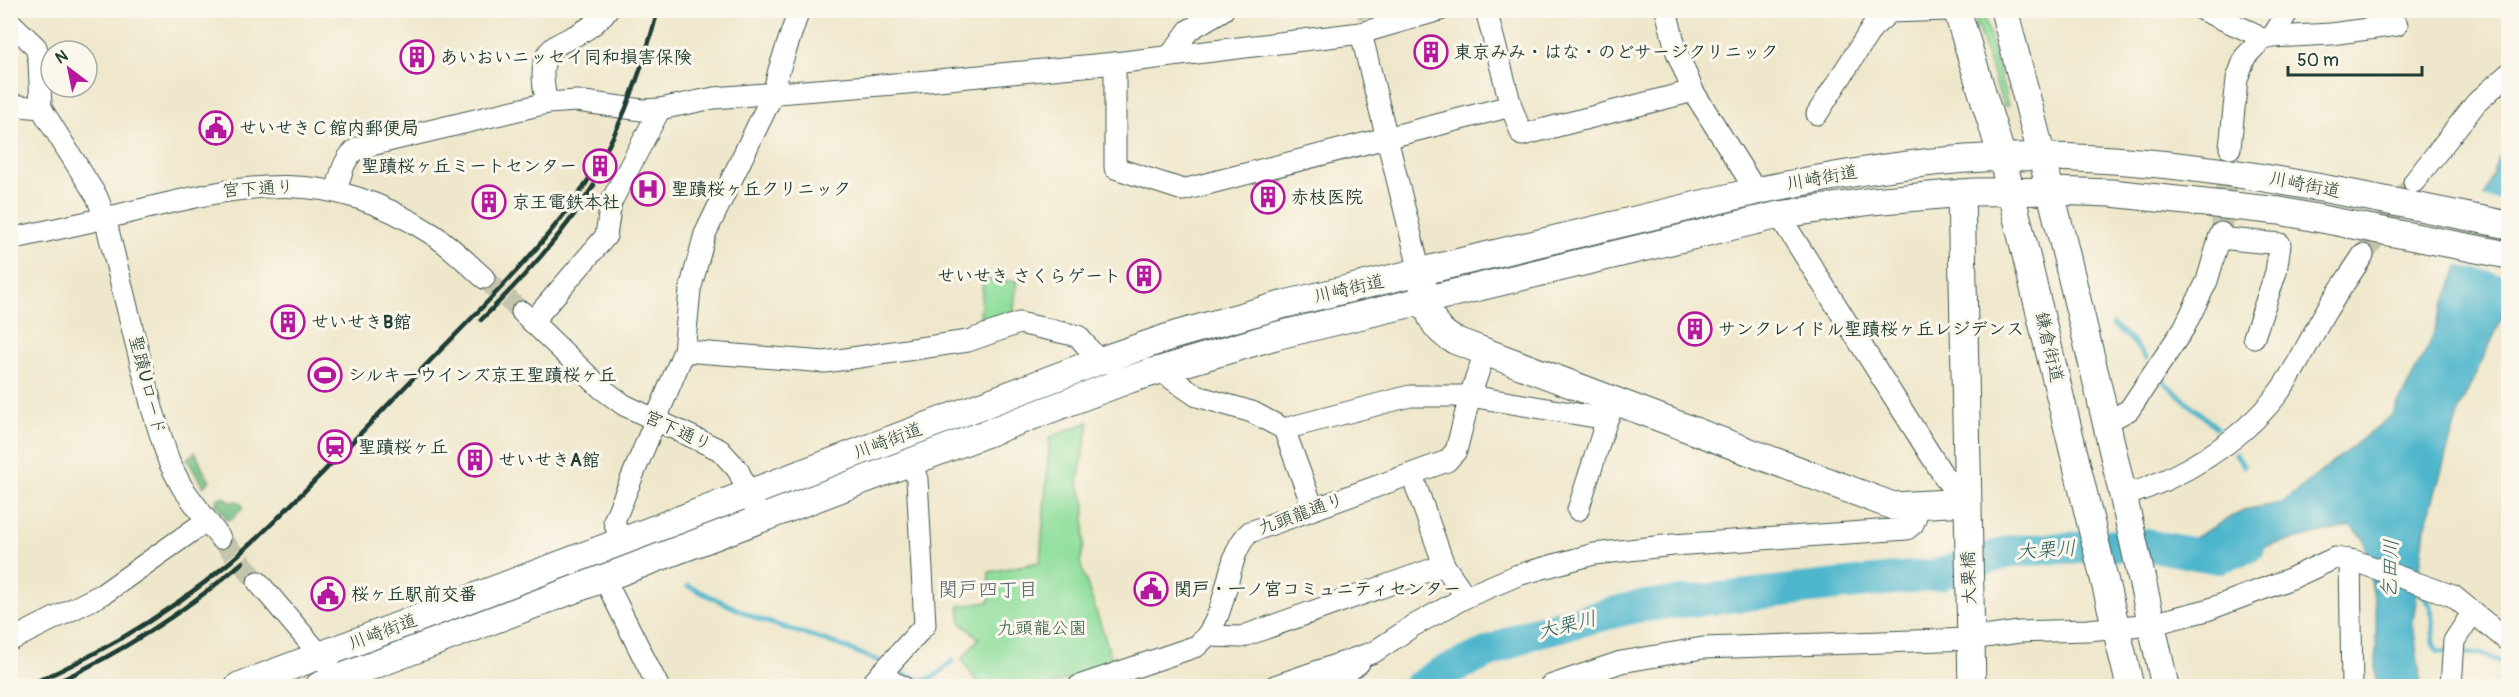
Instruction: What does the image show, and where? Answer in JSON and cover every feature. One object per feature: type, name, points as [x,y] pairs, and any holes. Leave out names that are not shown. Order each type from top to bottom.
[{"type":"main road","name":"鎌倉街道","points":[[1957,10],[2002,157],[2130,687]]},
{"type":"main road","points":[[2004,10],[2051,191],[2106,422],[2165,687]]},
{"type":"main road","name":"川崎街道","points":[[239,687],[1099,361],[1214,323],[1756,191],[1871,170],[2002,157],[2042,156],[2123,161],[2248,174],[2508,225]]},
{"type":"main road","name":"川崎街道","points":[[332,684],[760,518],[1159,370],[1246,344],[1425,299],[1779,215],[1872,201],[1961,193],[2051,191],[2111,193],[2280,211],[2508,255]]},
{"type":"main road","name":"大栗橋","points":[[1961,193],[1972,687]]},
{"type":"main road","points":[[1420,272],[1432,322],[1441,333],[1611,410],[1893,506],[1920,505],[1967,515]]},
{"type":"street","points":[[547,103],[542,75],[545,57],[563,41],[586,31],[598,22],[607,10]]},
{"type":"street","points":[[621,542],[614,520],[684,351],[690,290],[705,234],[774,94],[779,70],[799,10]]},
{"type":"street","points":[[1170,56],[1189,30],[1222,10]]},
{"type":"street","points":[[336,192],[344,164],[350,153],[358,148],[547,103],[577,101],[642,110],[660,109],[714,98],[1115,63],[1361,33],[1440,10]]},
{"type":"street","points":[[1485,10],[1511,106],[1522,135],[1693,92]]},
{"type":"street","points":[[1666,10],[1676,50],[1693,92],[1756,191]]},
{"type":"street","points":[[1817,114],[1872,28],[1890,12],[1947,10]]},
{"type":"street","points":[[2202,10],[2267,39],[2331,34],[2397,25]]},
{"type":"street","points":[[2230,148],[2237,79],[2245,57],[2267,39],[2289,10]]},
{"type":"street","points":[[10,22],[36,47],[39,61],[41,108],[10,105]]},
{"type":"street","points":[[1361,33],[1420,272]]},
{"type":"street","points":[[1115,63],[1115,168],[1183,190],[1511,106]]},
{"type":"street","points":[[2414,182],[2476,103],[2508,74]]},
{"type":"street","name":"聖蹟Uロード","points":[[41,108],[97,197],[105,218],[157,428],[169,462],[182,487],[220,538]]},
{"type":"street","name":"宮下通り","points":[[660,109],[611,202],[606,236],[527,317],[601,388],[624,405],[720,450],[738,470],[760,518]]},
{"type":"street","name":"宮下通り","points":[[10,239],[214,192],[258,186],[290,185],[336,192],[385,208],[434,235],[484,278]]},
{"type":"street","points":[[1779,215],[1967,515]]},
{"type":"street","points":[[2106,422],[2129,410],[2184,328],[2207,281],[2220,236],[2280,244],[2276,272],[2254,337]]},
{"type":"street","points":[[2124,499],[2195,464],[2222,447],[2276,397],[2327,310],[2363,255]]},
{"type":"street","points":[[684,351],[825,362],[968,341],[1019,323],[1078,336],[1099,361],[1159,370],[1197,396],[1252,412],[1284,429],[1313,508]]},
{"type":"street","name":"九頭龍通り","points":[[1210,636],[1243,538],[1256,529],[1440,465],[1452,457],[1458,445],[1470,396],[1485,352]]},
{"type":"street","points":[[1284,429],[1410,396],[1470,396],[1611,410],[1578,510]]},
{"type":"street","points":[[876,679],[926,625],[917,479],[911,462]]},
{"type":"street","points":[[1412,475],[1444,565],[1466,597]]},
{"type":"street","points":[[1329,687],[1374,651],[1413,626],[1466,597],[1518,575],[1594,554],[1629,549],[1907,529],[1912,524],[1920,505]]},
{"type":"street","points":[[10,638],[13,639],[103,594],[206,521]]},
{"type":"street","points":[[1550,687],[1621,662],[1702,648],[2019,632],[2114,624],[2207,610],[2292,578],[2335,558],[2352,560],[2453,596],[2508,641]]},
{"type":"street","points":[[2352,560],[2352,687]]},
{"type":"street","points":[[1079,687],[1197,646],[1210,636],[1241,637],[1444,565]]},
{"type":"street","points":[[604,578],[658,687]]},
{"type":"street","points":[[258,582],[321,656],[332,684]]},
{"type":"street","points":[[2451,687],[2453,649],[2473,612]]},
{"type":"street","points":[[1275,687],[1374,651]]},
{"type":"street","points":[[876,679],[892,682],[902,687]]},
{"type":"green space","points":[[1353,11],[1405,11],[1359,23]]},
{"type":"green space","points":[[1972,11],[1983,11],[2008,106],[2003,105]]},
{"type":"green space","points":[[983,280],[1017,281],[1013,317],[979,327]]},
{"type":"green space","name":"九頭龍公園","points":[[1089,422],[1078,481],[1085,504],[1084,545],[1080,563],[1113,662],[1049,686],[979,686],[962,659],[979,638],[961,623],[959,606],[989,602],[989,572],[1040,562],[1050,437]]},
{"type":"green space","points":[[195,452],[210,480],[203,486],[187,459]]},
{"type":"green space","points":[[225,497],[230,502],[241,503],[243,508],[232,519],[227,520],[216,503],[218,498]]},
{"type":"water","name":"乞田川","points":[[2508,145],[2508,306],[2460,407],[2425,528],[2413,623],[2421,686],[2376,686],[2376,611],[2364,538],[2351,526],[2218,558],[2173,550],[2243,510],[2282,503],[2392,415],[2430,343],[2496,164]]},
{"type":"pier","points":[[2480,197],[2508,203],[2508,275],[2455,265]]},
{"type":"waterway","points":[[2113,325],[2130,339],[2146,358]]},
{"type":"waterway","points":[[2164,382],[2217,428]]},
{"type":"waterway","points":[[2236,454],[2244,466]]},
{"type":"waterway","name":"大栗川","points":[[1419,686],[1439,674],[1532,633],[1636,607],[1940,574],[2011,551],[2141,544],[2218,558],[2249,547]]},
{"type":"waterway","points":[[688,586],[758,619],[836,644],[879,661]]},
{"type":"waterway","points":[[2422,593],[2431,606],[2434,643],[2438,651],[2449,651]]},
{"type":"waterway","points":[[2458,652],[2481,654],[2508,664]]},
{"type":"waterway","points":[[898,671],[922,680],[928,679],[933,678],[952,661]]},
{"type":"tunnel","points":[[2221,233],[2229,158]]},
{"type":"tunnel","points":[[2363,255],[2414,182]]},
{"type":"tunnel","points":[[484,278],[522,312]]},
{"type":"tunnel","points":[[220,538],[258,582]]},
{"type":"railway","points":[[26,686],[88,657],[148,622],[232,561],[300,496],[495,294],[562,217],[600,161],[634,88],[658,10]]},
{"type":"railway","points":[[481,320],[541,256],[594,185]]},
{"type":"railway","points":[[49,686],[101,660],[150,631],[198,598],[243,562]]},
{"type":"place","name":"東京みみ・はな・のどサージクリニック","points":[[1431,52]]},
{"type":"place","name":"あいおいニッセイ同和損害保険","points":[[417,57]]},
{"type":"place","name":"せいせきＣ館内郵便局","points":[[216,128]]},
{"type":"place","name":"聖蹟桜ヶ丘ミートセンター","points":[[600,166]]},
{"type":"place","name":"聖蹟桜ヶ丘クリニック","points":[[648,189]]},
{"type":"place","name":"赤枝医院","points":[[1268,197]]},
{"type":"place","name":"京王電鉄本社","points":[[489,202]]},
{"type":"place","name":"せいせき さくらゲート","points":[[1144,276]]},
{"type":"place","name":"せいせきB館","points":[[288,322]]},
{"type":"place","name":"サンクレイドル聖蹟桜ヶ丘レジデンス","points":[[1695,329]]},
{"type":"place","name":"シルキーウインズ京王聖蹟桜ヶ丘","points":[[325,375]]},
{"type":"place","name":"聖蹟桜ヶ丘","points":[[335,447]]},
{"type":"place","name":"せいせきA館","points":[[475,460]]},
{"type":"place","name":"関戸・一ノ宮コミュニティセンター","points":[[1151,589]]},
{"type":"place","name":"桜ヶ丘駅前交番","points":[[328,594]]},
{"type":"district","name":"関戸四丁目","points":[[988,589]]}]
